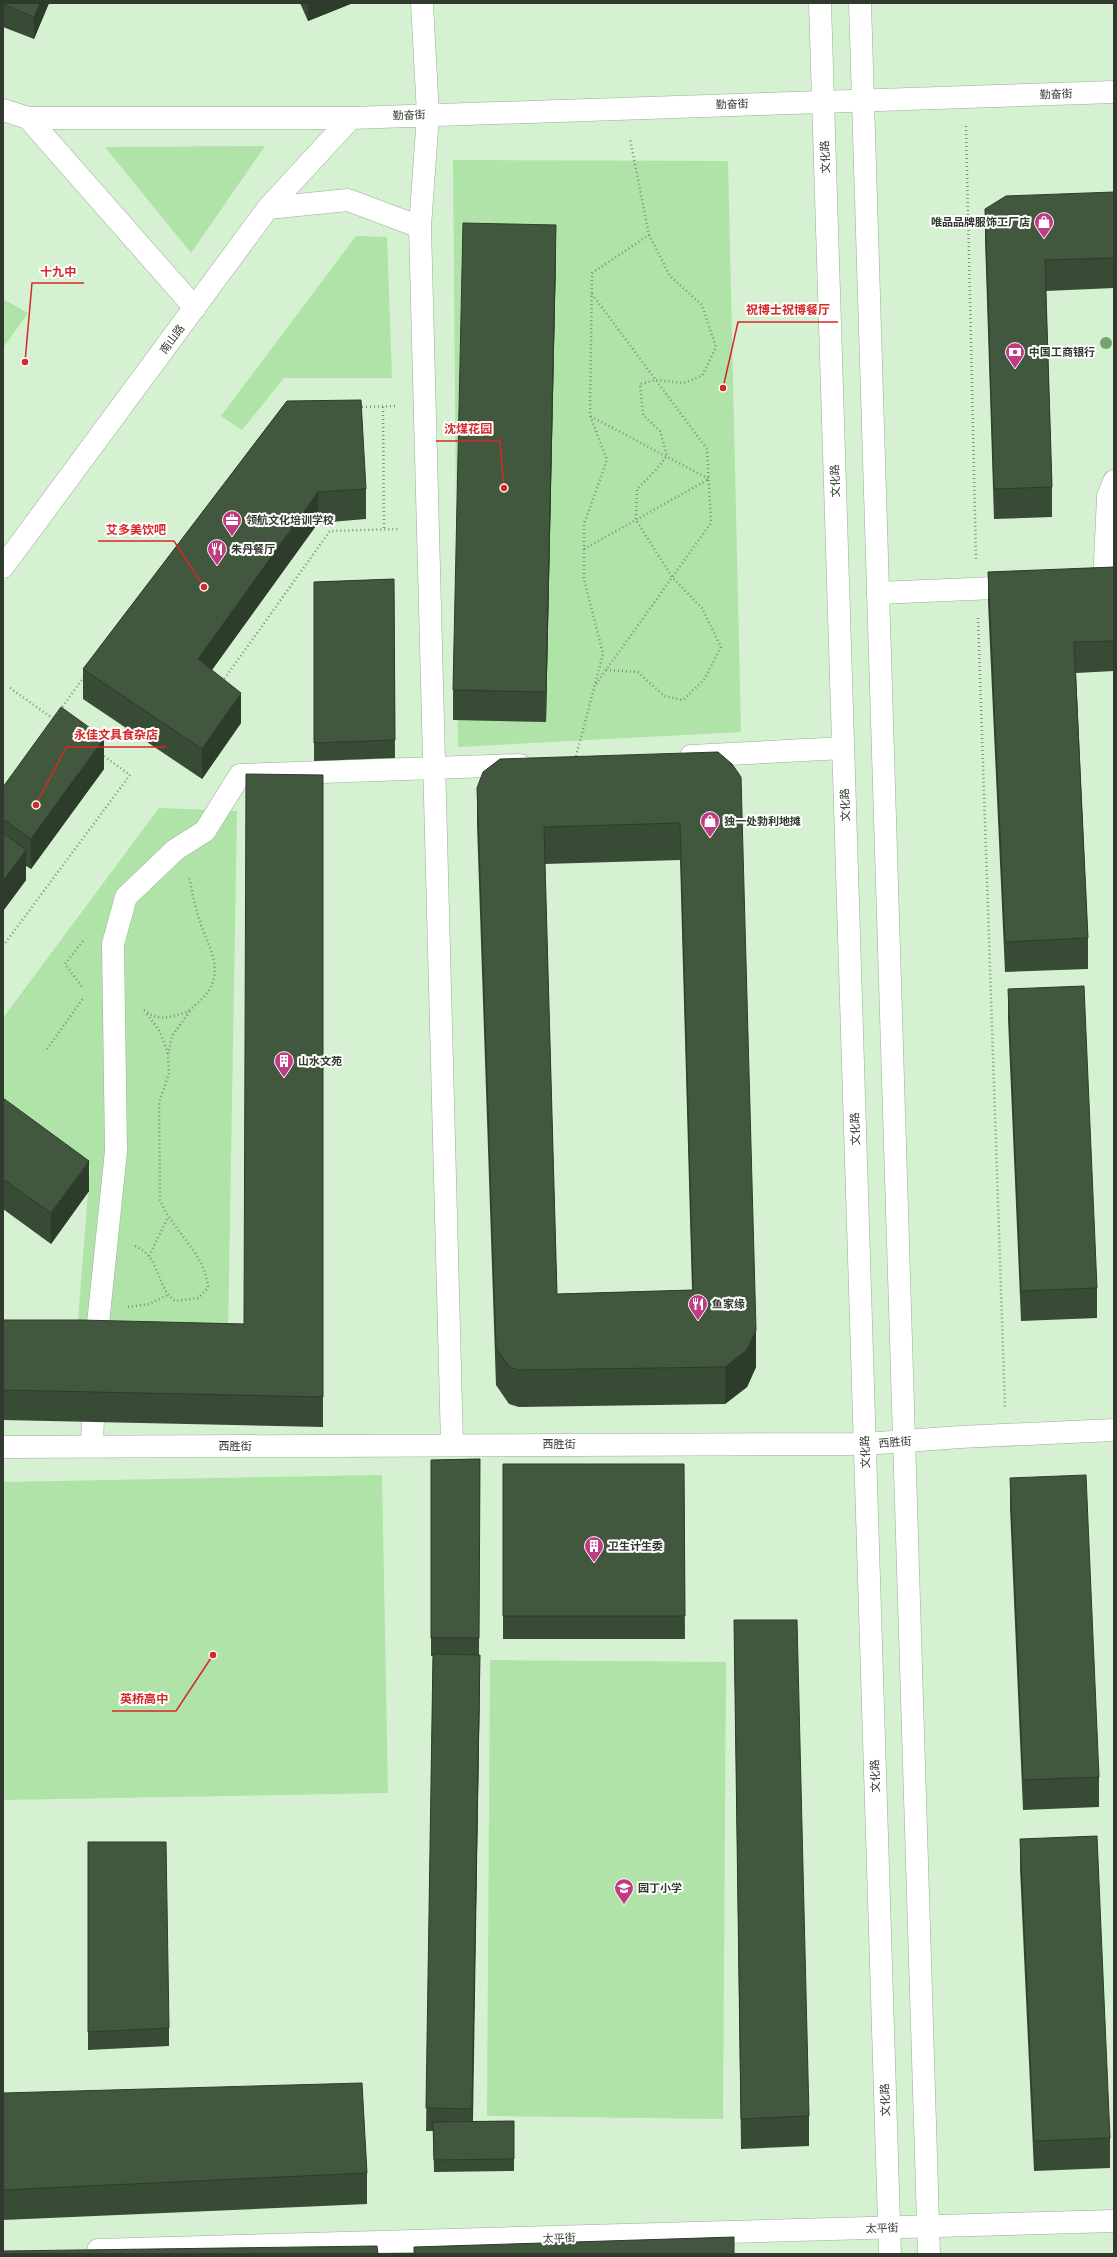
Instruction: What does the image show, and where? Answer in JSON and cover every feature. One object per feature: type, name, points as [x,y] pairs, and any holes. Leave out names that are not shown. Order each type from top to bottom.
[{"type":"street","points":[[422,3],[428,115],[420,227],[452,1444]]},
{"type":"street","name":"文化路","points":[[820,3],[890,2254]]},
{"type":"street","points":[[860,3],[929,2254]]},
{"type":"street","name":"勤奋街","points":[[28,118],[351,118],[862,99],[1114,92]]},
{"type":"street","points":[[3,110],[28,118],[195,308]]},
{"type":"street","name":"南山路","points":[[3,567],[268,208],[351,118]]},
{"type":"street","points":[[268,208],[348,200],[420,227]]},
{"type":"street","points":[[1081,585],[1109,584],[1108,496],[1114,481]]},
{"type":"street","points":[[878,593],[1041,586]]},
{"type":"street","points":[[670,757],[843,748]]},
{"type":"street","points":[[96,1343],[116,1151],[113,944],[126,897],[175,850],[206,831],[240,775],[434,769],[574,762]]},
{"type":"street","points":[[92,1446],[93,1417]]},
{"type":"street","name":"西胜街","points":[[3,1447],[452,1444],[865,1444],[1114,1430]]},
{"type":"street","name":"太平街","points":[[75,2251],[1114,2221]]},
{"type":"path","points":[[965,97],[977,589],[1006,1435]]},
{"type":"path","points":[[606,670],[638,672],[664,696],[683,700],[704,680],[721,647],[702,608],[672,577],[636,520],[636,489],[655,471],[666,456],[660,431],[643,416],[640,384],[656,380],[684,383],[702,376],[716,347],[702,305],[670,276],[649,235],[630,140]]},
{"type":"path","points":[[574,762],[603,654],[584,579],[584,524],[607,460],[590,415],[592,272],[649,235]]},
{"type":"path","points":[[592,293],[707,449],[711,523],[594,686]]},
{"type":"path","points":[[353,407],[425,406]]},
{"type":"path","points":[[383,407],[384,529]]},
{"type":"path","points":[[590,415],[709,479]]},
{"type":"path","points":[[584,549],[709,479]]},
{"type":"path","points":[[221,684],[330,531],[428,528]]},
{"type":"path","points":[[49,725],[87,674]]},
{"type":"path","points":[[10,688],[60,724]]},
{"type":"path","points":[[3,946],[130,775],[98,752]]},
{"type":"path","points":[[106,1249],[124,1242],[146,1250],[158,1271],[168,1295],[175,1301],[198,1298],[208,1288],[200,1262],[189,1243],[168,1217],[160,1200],[159,1102],[169,1074],[168,1054],[172,1036],[190,1011],[211,990],[215,966],[210,942],[198,916],[188,870],[175,850]]},
{"type":"path","points":[[47,1049],[87,993],[65,964],[85,939]]},
{"type":"path","points":[[114,990],[145,1011],[167,1019],[190,1011]]},
{"type":"path","points":[[145,1011],[159,1030],[168,1054]]},
{"type":"path","points":[[149,1256],[168,1217]]},
{"type":"path","points":[[99,1315],[117,1309],[149,1304],[168,1295]]},
{"type":"green space","points":[[265,146],[191,253],[105,147]]},
{"type":"green space","points":[[453,160],[728,161],[741,732],[458,747]]},
{"type":"green space","points":[[356,236],[387,237],[392,378],[284,378],[242,430],[221,416]]},
{"type":"green space","points":[[3,299],[28,313],[3,348]]},
{"type":"green space","points":[[159,808],[237,811],[228,1334],[77,1333],[90,1166],[3,1099],[3,1018]]},
{"type":"green space","points":[[382,1475],[388,1793],[3,1800],[3,1482]]},
{"type":"green space","points":[[490,1660],[726,1662],[723,2119],[487,2116]]},
{"type":"building","points":[[3,3],[40,3],[34,17]]},
{"type":"building","points":[[1114,192],[1114,258],[1045,260],[1052,487],[994,489],[985,209],[1006,196]]},
{"type":"building","points":[[463,223],[556,225],[546,692],[453,690]]},
{"type":"building","points":[[361,400],[366,489],[318,492],[198,659],[241,693],[202,749],[83,669],[287,401]]},
{"type":"building","points":[[1114,567],[1114,641],[1074,642],[1088,938],[1005,942],[988,572]]},
{"type":"building","points":[[394,579],[395,740],[314,743],[314,582]]},
{"type":"building","points":[[61,707],[104,738],[31,839],[3,819],[3,787]]},
{"type":"building","points":[[718,752],[732,764],[741,777],[756,1330],[747,1350],[725,1367],[519,1370],[509,1367],[496,1348],[477,788],[483,772],[500,759]],"holes":[[[680,823],[693,1290],[557,1294],[544,827]]]},
{"type":"building","name":"山水文苑","points":[[246,774],[323,775],[323,1397],[3,1390],[3,1320],[81,1320],[244,1324]]},
{"type":"building","points":[[3,833],[26,850],[3,881]]},
{"type":"building","points":[[1084,986],[1097,1288],[1021,1291],[1008,989]]},
{"type":"building","points":[[3,1098],[89,1161],[51,1213],[3,1179]]},
{"type":"building","points":[[480,1459],[479,1638],[431,1638],[431,1460]]},
{"type":"building","name":"卫生计生委","points":[[503,1464],[684,1464],[685,1616],[503,1616]]},
{"type":"building","points":[[1086,1475],[1099,1777],[1023,1780],[1010,1478]]},
{"type":"building","points":[[734,1620],[797,1620],[809,2116],[741,2119]]},
{"type":"building","points":[[433,1654],[480,1655],[472,2109],[426,2108]]},
{"type":"building","points":[[1097,1836],[1110,2138],[1034,2141],[1020,1839]]},
{"type":"building","points":[[88,1842],[166,1842],[169,2028],[88,2032]]},
{"type":"building","points":[[362,2083],[367,2173],[3,2190],[3,2093]]},
{"type":"building","points":[[514,2121],[514,2159],[434,2160],[433,2122]]},
{"type":"building","points":[[734,2237],[734,2254],[414,2254],[414,2247]]},
{"type":"building","points":[[377,2246],[378,2254],[3,2254],[3,2251]]},
{"type":"place","name":"唯品品牌服饰工厂店","points":[[1044,239]]},
{"type":"place","name":"十九中","points":[[25,362]]},
{"type":"place","name":"中国工商银行","points":[[1015,369]]},
{"type":"place","name":"祝博士祝博餐厅","points":[[723,388]]},
{"type":"place","name":"沈煤花园","points":[[504,488]]},
{"type":"place","name":"领航文化培训学校","points":[[232,537]]},
{"type":"place","name":"朱丹餐厅","points":[[217,566]]},
{"type":"place","name":"艾多美饮吧","points":[[204,587]]},
{"type":"place","name":"永佳文具食杂店","points":[[36,805]]},
{"type":"place","name":"独一处勃利地摊","points":[[710,838]]},
{"type":"place","name":"山水文苑","points":[[284,1078]]},
{"type":"place","name":"鱼家缘","points":[[698,1321]]},
{"type":"place","name":"卫生计生委","points":[[594,1563]]},
{"type":"place","name":"英桥高中","points":[[213,1655]]},
{"type":"place","name":"园丁小学","points":[[624,1905]]}]
